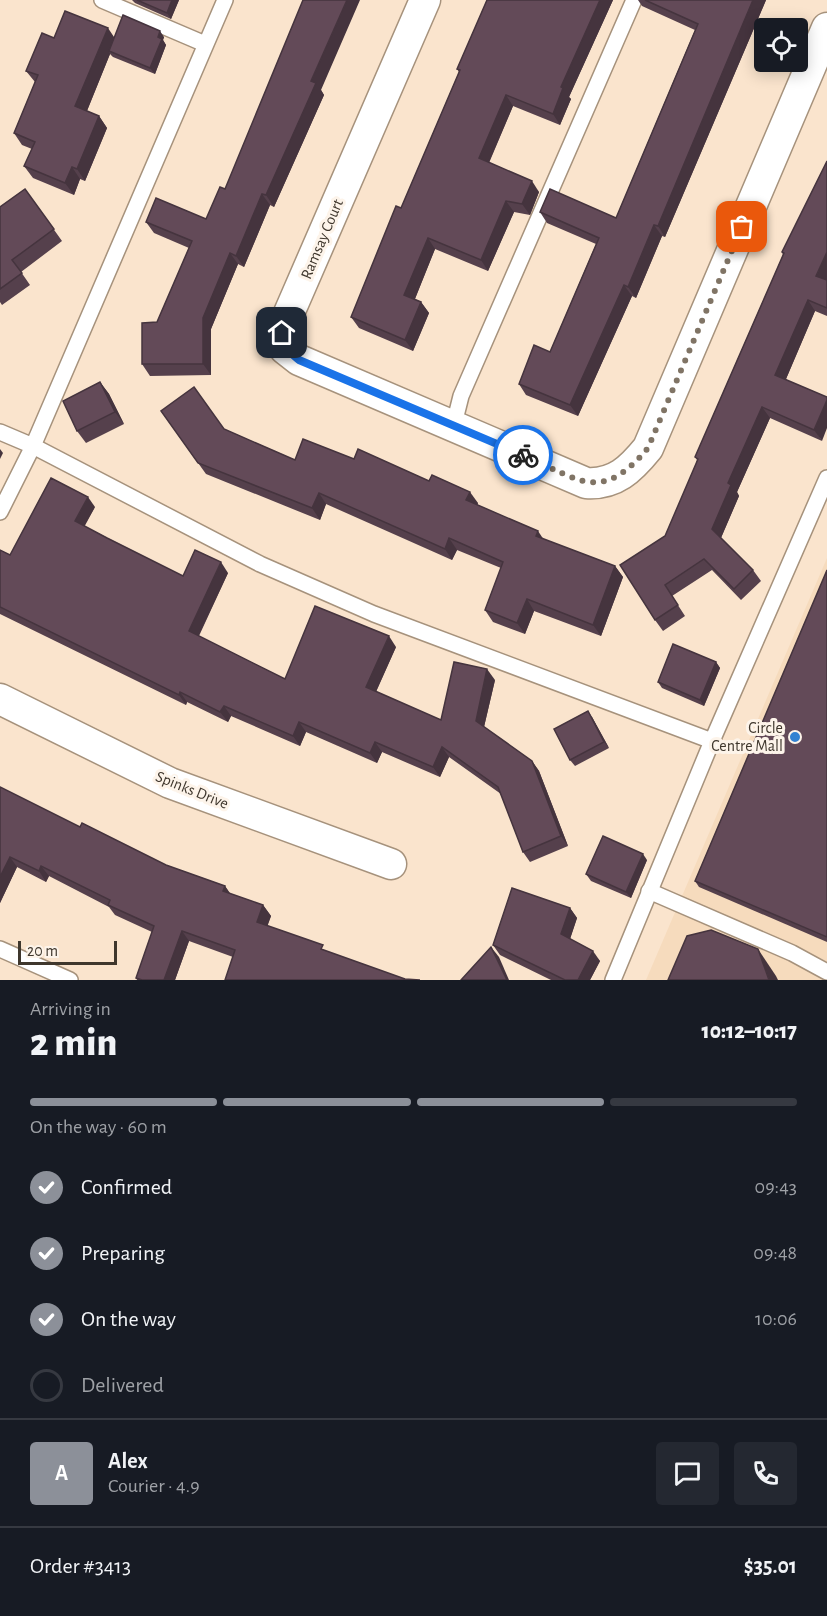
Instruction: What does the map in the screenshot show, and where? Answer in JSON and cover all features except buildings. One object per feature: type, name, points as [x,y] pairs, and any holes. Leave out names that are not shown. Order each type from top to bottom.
[{"type":"street","name":"Ramsay Court","points":[[425,0],[282,333],[285,348],[299,360],[454,424],[586,483],[599,484],[614,480],[633,466],[648,448],[827,28]]},
{"type":"street","name":"Spinks Drive","points":[[0,699],[170,783],[391,864]]},
{"type":"lane","points":[[102,0],[206,44]]},
{"type":"lane","points":[[0,512],[33,446],[225,0]]},
{"type":"lane","points":[[454,424],[461,396],[634,0]]},
{"type":"lane","points":[[0,432],[33,446],[260,564],[374,614],[712,741]]},
{"type":"lane","points":[[613,980],[712,741],[827,478]]},
{"type":"lane","points":[[649,891],[792,953],[827,972]]},
{"type":"lane","points":[[0,949],[70,980]]},
{"type":"shaded area","points":[[827,558],[827,980],[646,980]]},
{"type":"way so far","points":[[523,455],[586,483],[599,484],[614,480],[633,466],[648,448],[742,227]]},
{"type":"place","name":"Circle Centre Mall","points":[[795,737]]},
{"type":"route","points":[[282,333],[285,348],[299,360],[523,455]]}]
